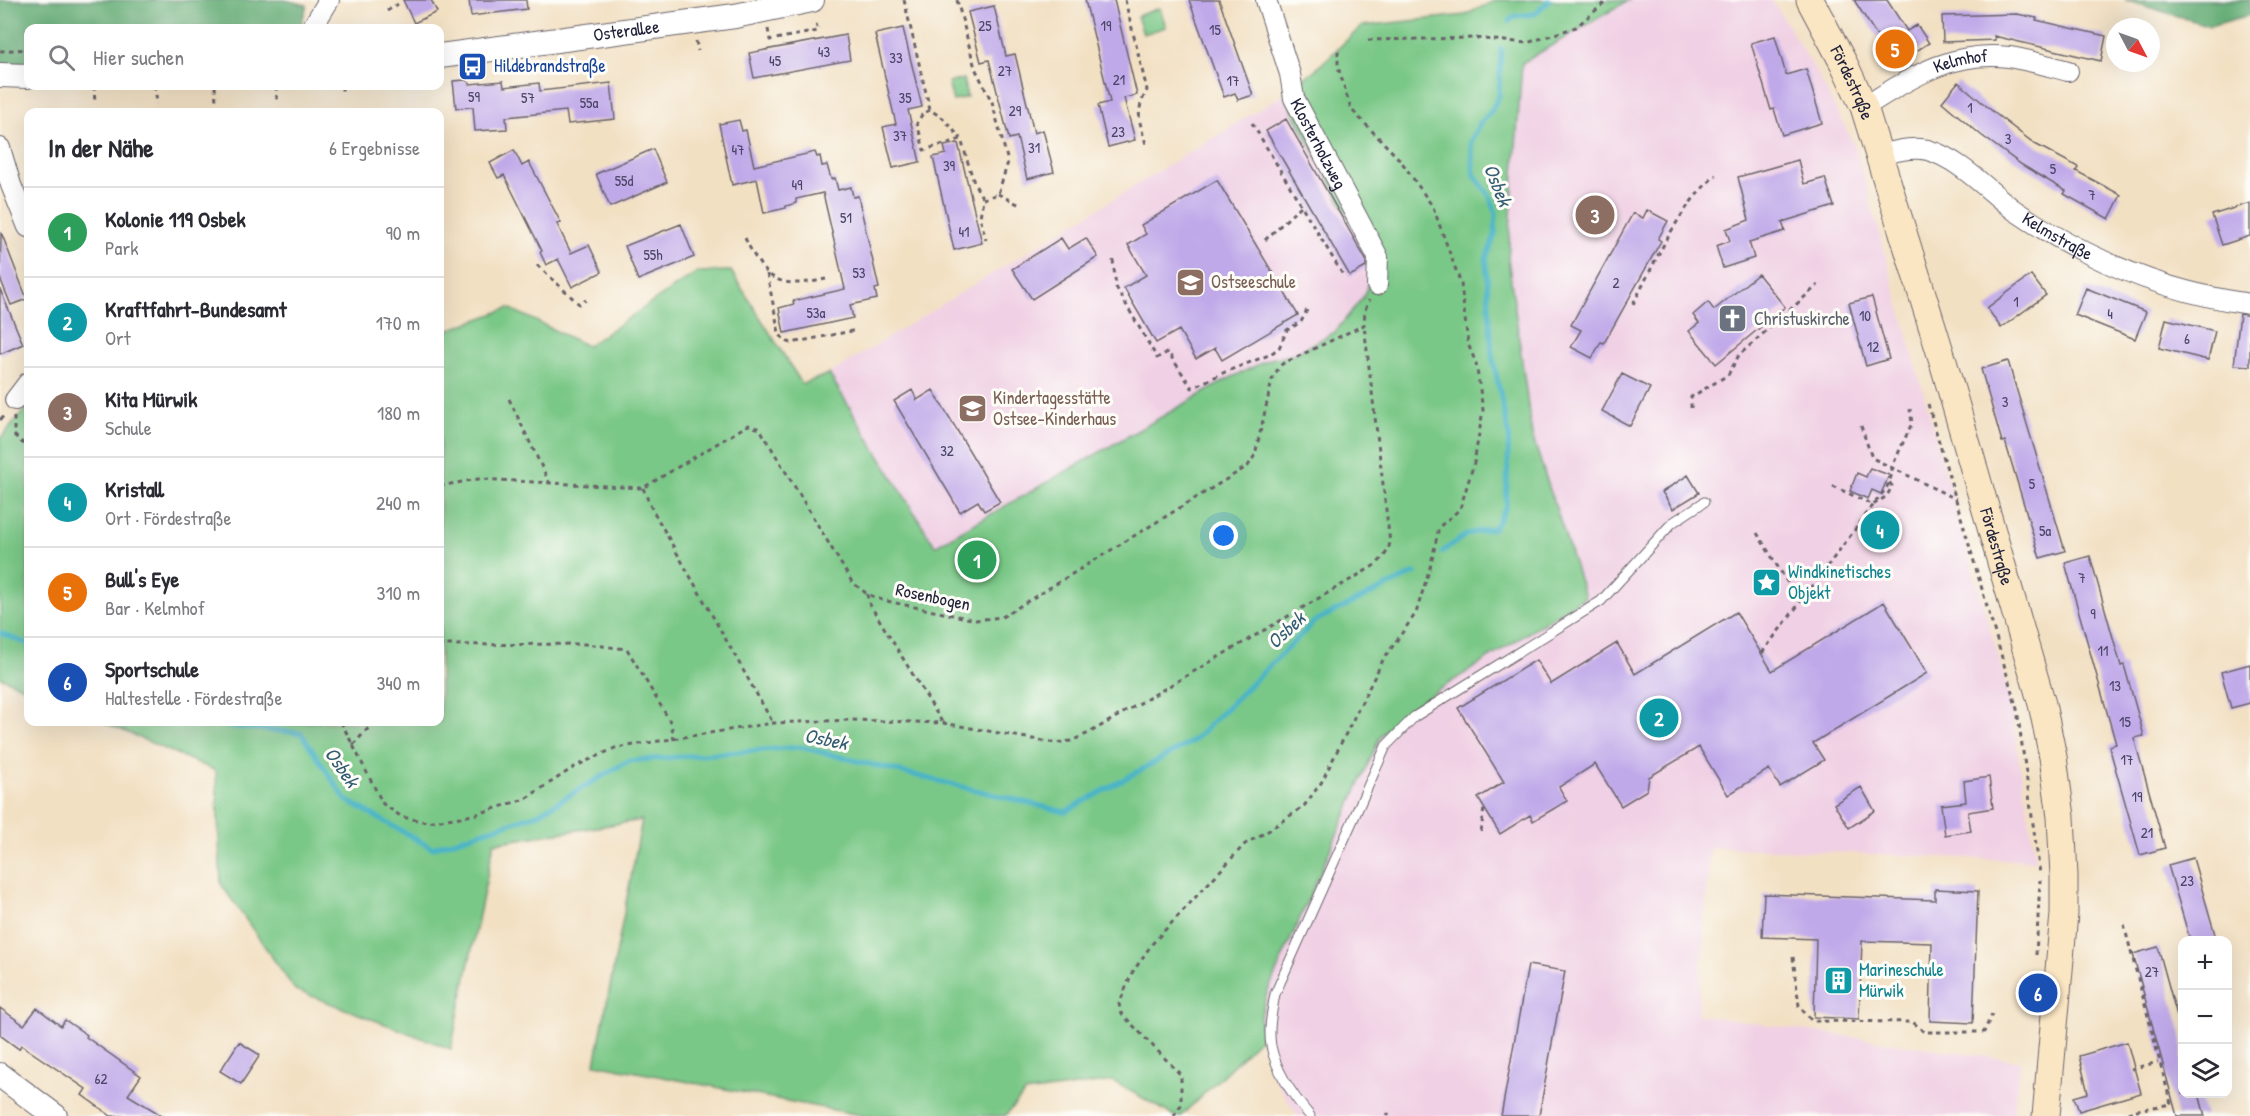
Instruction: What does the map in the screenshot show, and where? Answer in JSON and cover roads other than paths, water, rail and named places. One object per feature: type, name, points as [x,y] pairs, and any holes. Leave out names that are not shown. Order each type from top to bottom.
[{"type":"main road","name":"Fördestraße","points":[[1810,0],[1864,107],[1942,358],[2042,704],[2053,757],[2061,818],[2064,914],[2046,1116]]},
{"type":"street","points":[[314,24],[329,0]]},
{"type":"street","name":"Osterallee","points":[[444,55],[703,20],[812,0]]},
{"type":"street","name":"Klosterholzweg","points":[[1266,0],[1290,74],[1294,98],[1378,257],[1377,285]]},
{"type":"street","name":"Kelmhof","points":[[1864,107],[1930,68],[1971,57],[2009,57],[2068,71]]},
{"type":"street","points":[[0,75],[24,76]]},
{"type":"street","points":[[0,148],[10,185],[24,218]]},
{"type":"street","name":"Kelmstraße","points":[[1878,155],[1908,149],[1926,150],[1947,158],[2015,210],[2083,251],[2126,271],[2171,286],[2228,301],[2250,304]]},
{"type":"street","points":[[15,400],[24,388]]},
{"type":"street","points":[[0,1075],[54,1116]]},
{"type":"lane","points":[[1310,1116],[1278,1066],[1271,1045],[1271,1017],[1275,994],[1386,746],[1414,717],[1601,601],[1672,523],[1704,502]]},
{"type":"waterway","name":"Osbek","points":[[1509,21],[1515,16],[1535,14],[1549,0]]},
{"type":"waterway","name":"Osbek","points":[[1442,552],[1467,534],[1494,528],[1506,507],[1509,435],[1492,355],[1486,259],[1495,235],[1496,214],[1491,198],[1474,174],[1471,142],[1479,125],[1492,110],[1499,95],[1501,48]]},
{"type":"waterway","name":"Osbek","points":[[225,726],[301,733],[346,800],[432,848],[538,814],[628,761],[800,747],[1065,812],[1193,741],[1315,621],[1415,573]]},
{"type":"waterway","name":"Osbek","points":[[0,633],[24,642]]},
{"type":"place","name":"Bull's Eye","points":[[1895,49]]},
{"type":"place","name":"Hildebrandstraße","points":[[473,66]]},
{"type":"place","name":"Kita Mürwik","points":[[1595,215]]},
{"type":"place","name":"Ostseeschule","points":[[1190,282]]},
{"type":"place","name":"Christuskirche","points":[[1733,319]]},
{"type":"place","name":"Kindertagesstätte Ostsee-Kinderhaus","points":[[972,408]]},
{"type":"place","name":"Kristall","points":[[1880,530]]},
{"type":"place","name":"Kolonie 119 Osbek","points":[[977,560]]},
{"type":"place","name":"Windkinetisches Objekt","points":[[1767,582]]},
{"type":"place","name":"Kraftfahrt-Bundesamt","points":[[1659,718]]},
{"type":"place","name":"Marineschule Mürwik","points":[[1838,980]]},
{"type":"place","name":"Sportschule","points":[[2038,993]]}]
